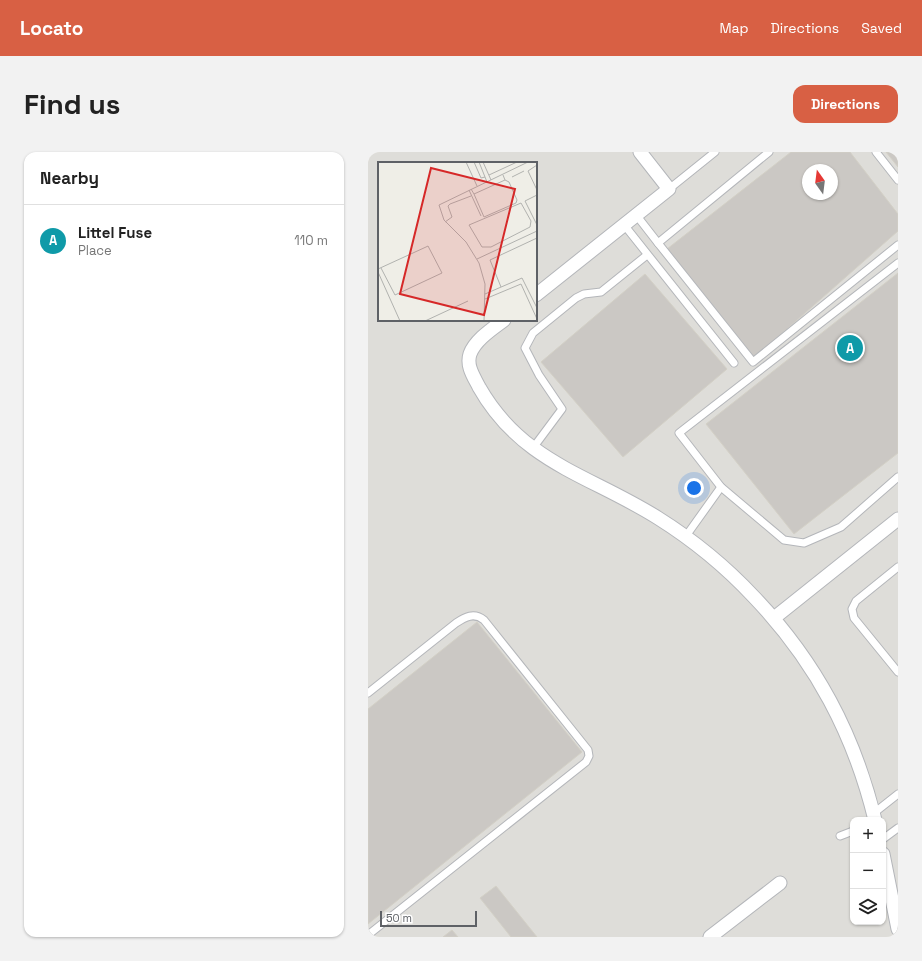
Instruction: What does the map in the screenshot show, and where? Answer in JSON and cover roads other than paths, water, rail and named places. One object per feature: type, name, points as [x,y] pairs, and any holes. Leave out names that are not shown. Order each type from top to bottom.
[{"type":"street","points":[[537,294],[625,226],[669,189],[640,152]]},
{"type":"street","points":[[503,321],[480,340],[470,354],[469,366],[481,390],[492,407],[507,424],[533,448],[559,466],[633,503],[686,536],[753,596],[774,618],[806,660],[840,718],[856,754],[875,817]]},
{"type":"street","points":[[774,618],[898,519]]},
{"type":"street","points":[[886,869],[898,928]]},
{"type":"street","points":[[710,937],[780,883]]},
{"type":"lane","points":[[669,189],[715,152]]},
{"type":"lane","points":[[658,243],[769,152]]},
{"type":"lane","points":[[876,152],[898,180]]},
{"type":"lane","points":[[637,216],[753,362],[898,245]]},
{"type":"lane","points":[[625,226],[734,363]]},
{"type":"lane","points":[[533,448],[562,409],[539,375],[525,348],[533,333],[576,298],[584,294],[600,292],[647,255]]},
{"type":"lane","points":[[898,263],[679,433],[721,487],[784,540],[804,543],[841,527],[898,477]]},
{"type":"lane","points":[[686,536],[721,487]]},
{"type":"lane","points":[[898,567],[856,601],[852,609],[854,618],[898,672]]},
{"type":"lane","points":[[368,693],[456,623],[468,616],[477,616],[484,620],[578,737],[588,750],[589,756],[586,762],[368,935]]},
{"type":"lane","points":[[875,817],[898,794]]},
{"type":"lane","points":[[886,837],[898,828]]},
{"type":"lane","points":[[840,836],[850,832]]},
{"type":"place","name":"Littel Fuse","points":[[850,348]]}]
